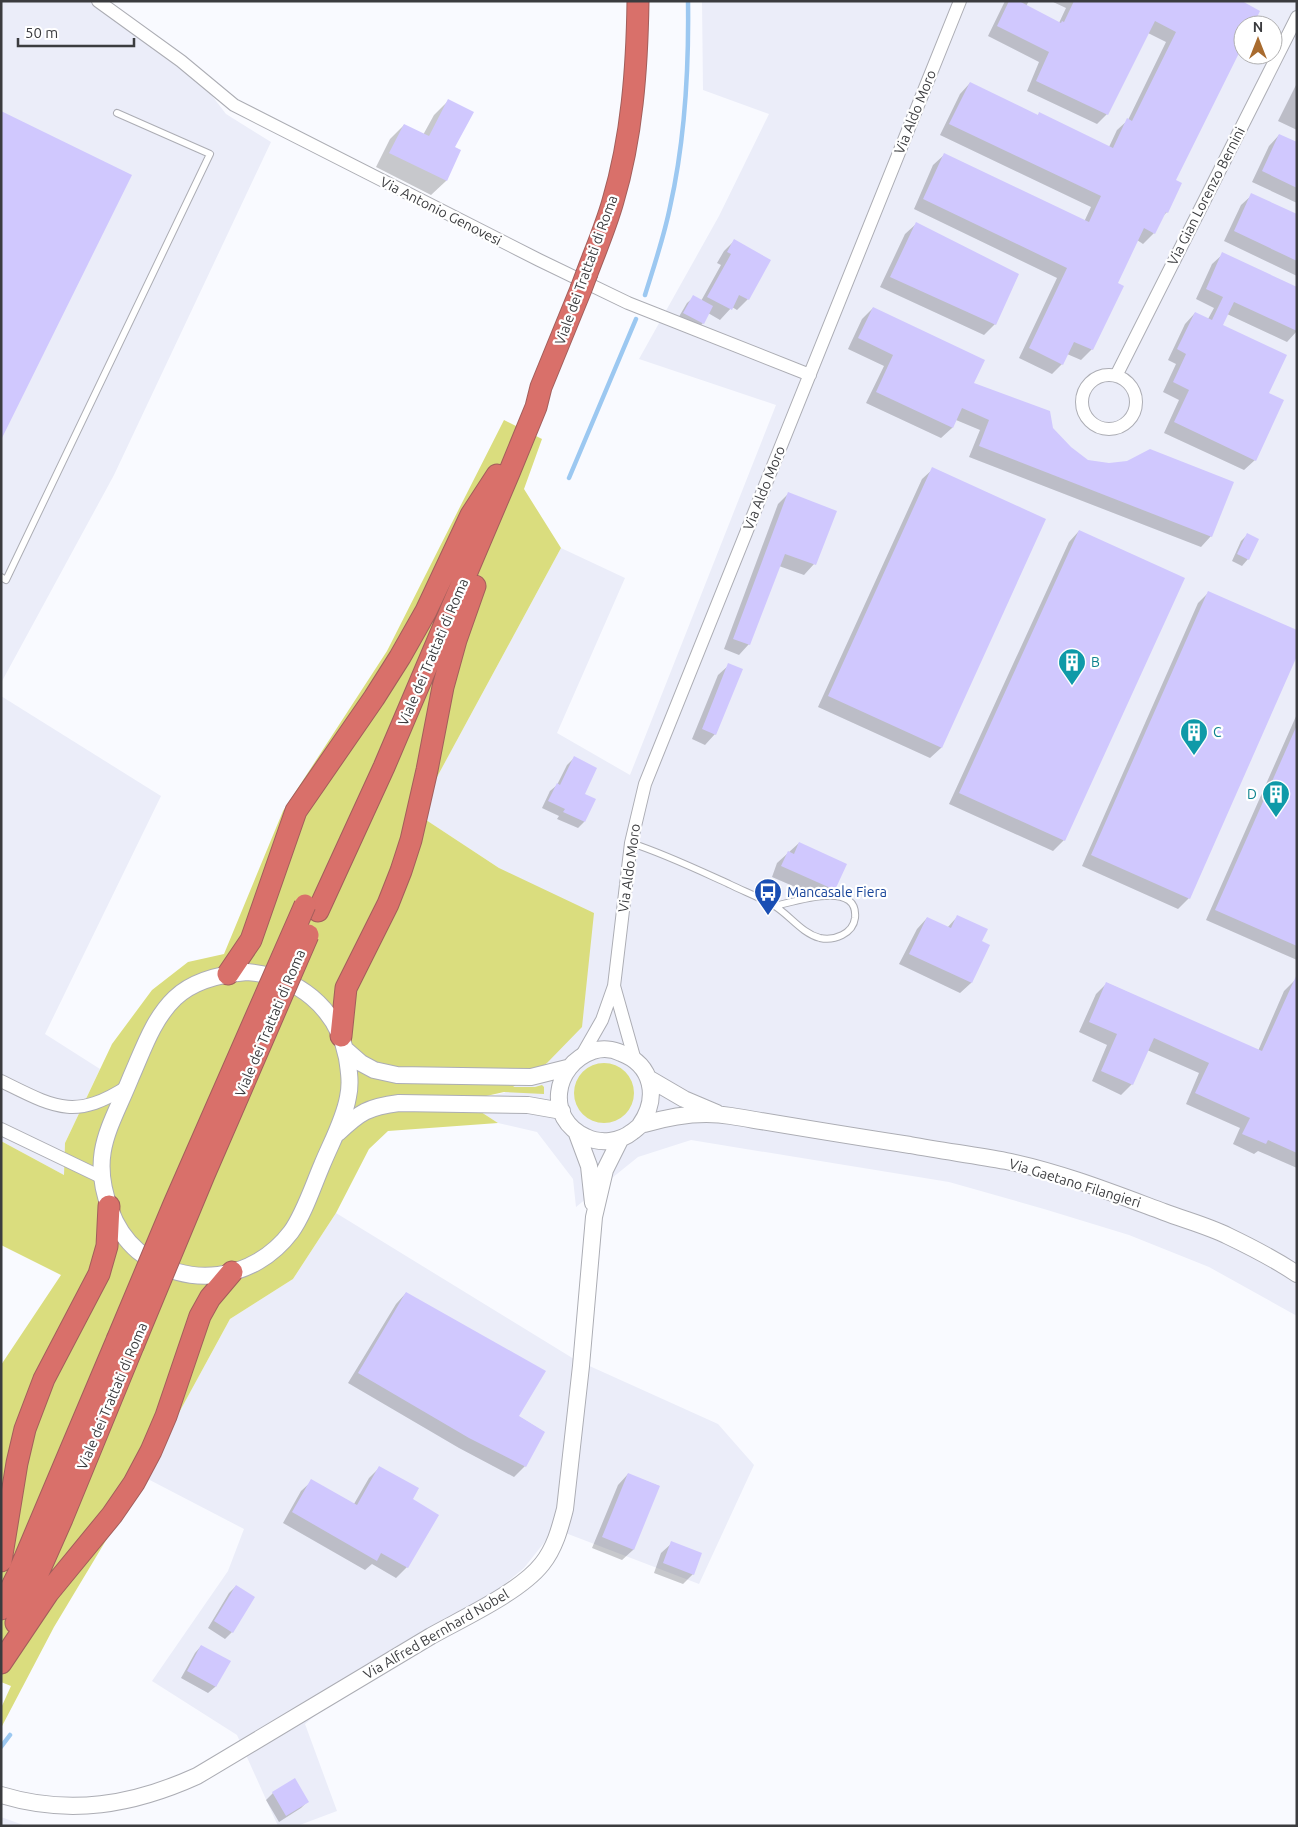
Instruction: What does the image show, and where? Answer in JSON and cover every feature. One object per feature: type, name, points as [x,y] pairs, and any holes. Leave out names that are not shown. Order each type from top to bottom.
[{"type":"highway","name":"Viale dei Trattati di Roma","points":[[1,1609],[208,1166],[312,908],[384,767],[505,472],[536,407],[541,387],[604,231],[614,200],[626,142],[634,88],[638,1]]},
{"type":"highway","points":[[228,974],[250,940],[296,811],[400,657],[426,611],[472,515],[505,472]]},
{"type":"highway","points":[[343,1042],[346,988],[388,904],[411,840],[443,687],[456,640],[495,534],[501,513],[505,472]]},
{"type":"highway","points":[[1,1561],[17,1463],[26,1429],[44,1379],[99,1274],[107,1246],[109,1206]]},
{"type":"highway","points":[[1,1661],[48,1593],[112,1515],[134,1483],[151,1451],[166,1416],[200,1316],[210,1298],[232,1272]]},
{"type":"highway","name":"Viale dei Trattati di Roma","points":[[1,1661],[10,1635],[62,1519],[125,1343]]},
{"type":"street","name":"Via Antonio Genovesi","points":[[98,1],[181,61],[234,105],[530,256],[628,303],[810,375]]},
{"type":"street","name":"Via Aldo Moro","points":[[582,1055],[602,1020],[614,986],[631,843],[645,784],[960,1]]},
{"type":"street","name":"Via Gian Lorenzo Bernini","points":[[1116,376],[1297,17]]},
{"type":"street","points":[[1100,376],[1116,376],[1123,379],[1134,391],[1135,407],[1128,421],[1111,429],[1102,428],[1093,424],[1086,417],[1082,408],[1083,392],[1093,380],[1100,376]]},
{"type":"street","points":[[228,974],[263,974],[281,978],[310,995],[320,1005],[332,1018],[343,1042],[350,1084],[348,1097],[334,1136],[292,1230],[274,1250],[246,1267],[232,1272],[213,1276],[195,1276],[177,1273],[157,1264],[125,1239],[109,1206],[101,1177],[100,1166],[103,1145],[149,1034],[175,998],[197,983],[228,974]]},
{"type":"street","name":"Via Aldo Moro","points":[[614,986],[634,1058]]},
{"type":"street","points":[[343,1042],[361,1063],[374,1070],[397,1075],[531,1077],[567,1068],[582,1055],[598,1050],[616,1050],[634,1058],[648,1078],[651,1092],[650,1107],[640,1125],[632,1133],[610,1141],[586,1137],[576,1131],[562,1111],[559,1100],[559,1089],[567,1068]]},
{"type":"street","name":"Via Gaetano Filangieri","points":[[648,1078],[684,1099],[722,1114],[1029,1166],[1106,1190],[1228,1236],[1295,1269]]},
{"type":"street","points":[[1,1081],[56,1105],[68,1107],[81,1107],[102,1101],[128,1086]]},
{"type":"street","points":[[334,1136],[358,1114],[384,1105],[399,1103],[528,1105],[562,1111]]},
{"type":"street","name":"Via Gaetano Filangieri","points":[[640,1125],[669,1118],[722,1114]]},
{"type":"street","points":[[1,1129],[101,1177]]},
{"type":"street","name":"Via Alfred Bernhard Nobel","points":[[576,1131],[589,1166],[594,1217]]},
{"type":"street","name":"Via Alfred Bernhard Nobel","points":[[1,1795],[33,1802],[92,1805],[147,1796],[172,1787],[197,1776],[508,1592],[542,1565],[553,1548],[560,1530],[565,1508],[594,1217],[605,1170],[621,1138]]},
{"type":"lane","points":[[1,577],[6,580],[210,154],[117,113]]},
{"type":"lane","points":[[631,843],[665,854],[775,906],[801,927],[818,937],[837,938],[851,928],[854,921],[855,914],[852,905],[845,899],[834,895],[815,896],[775,906]]},
{"type":"shaded area","points":[[1,1],[105,1],[187,63],[226,114],[271,142],[114,475],[1,683]]},
{"type":"shaded area","points":[[702,1],[1297,1],[1297,1316],[1209,1267],[1129,1235],[1044,1209],[949,1182],[691,1140],[638,1157],[576,1207],[573,1179],[537,1132],[498,1123],[464,1101],[504,1093],[547,1063],[499,868],[417,814],[561,548],[625,578],[557,733],[630,775],[776,405],[639,359],[719,216],[769,114],[703,90]]},
{"type":"shaded area","points":[[1,696],[161,796],[45,1034],[100,1069],[65,1143],[64,1175],[1,1141]]},
{"type":"shaded area","points":[[336,1213],[574,1359],[718,1424],[754,1465],[699,1584],[555,1529],[524,1568],[477,1607],[355,1682],[305,1724],[337,1811],[297,1826],[278,1826],[237,1735],[152,1681],[228,1571],[244,1529],[144,1477],[230,1319],[293,1279]]},
{"type":"shaded area","points":[[1,1817],[26,1826],[1,1826]]},
{"type":"green space","points":[[504,420],[542,439],[524,489],[561,548],[417,814],[499,868],[594,913],[582,1027],[547,1063],[513,1087],[535,1087],[542,1085],[544,1087],[544,1094],[504,1092],[464,1101],[498,1123],[388,1131],[369,1149],[336,1213],[293,1279],[230,1319],[144,1477],[54,1627],[1,1728],[1,1708],[11,1686],[1,1682],[1,1365],[61,1275],[1,1245],[1,1141],[64,1175],[65,1143],[112,1044],[152,990],[188,962],[224,954],[283,811],[387,651]]},
{"type":"green space","points":[[604,1063],[621,1068],[629,1076],[634,1093],[629,1110],[621,1118],[604,1123],[587,1118],[579,1110],[574,1093],[579,1076],[587,1068]]},
{"type":"building","points":[[1009,1],[1019,1],[1061,23],[1062,21],[1064,22],[1074,1],[1242,1],[1260,11],[1258,15],[1233,15],[1233,65],[1176,180],[1182,183],[1168,213],[1166,212],[1155,234],[1144,228],[1118,283],[1124,286],[1093,350],[1074,342],[1063,365],[1029,348],[1067,268],[923,199],[944,153],[1089,222],[1101,196],[949,124],[970,82],[1038,115],[1039,112],[1113,148],[1127,118],[1132,121],[1176,32],[1155,21],[1108,115],[1036,81],[1049,52],[997,26]]},
{"type":"building","points":[[448,99],[474,112],[455,147],[461,150],[447,181],[389,153],[404,124],[429,136]]},
{"type":"building","points":[[1,111],[132,175],[1,440]]},
{"type":"building","points":[[1279,134],[1297,142],[1297,188],[1262,171]]},
{"type":"building","points":[[1251,193],[1297,214],[1297,261],[1234,231]]},
{"type":"building","points":[[916,222],[1019,274],[996,325],[890,277]]},
{"type":"building","points":[[734,239],[771,260],[749,300],[739,295],[732,310],[707,297],[731,254],[727,252]]},
{"type":"building","points":[[1222,252],[1297,287],[1297,331],[1234,302],[1223,325],[1287,355],[1269,393],[1284,400],[1256,461],[1174,422],[1189,390],[1173,382],[1186,354],[1177,349],[1195,312],[1212,320],[1223,297],[1206,289]]},
{"type":"building","points":[[693,295],[713,306],[704,324],[683,313]]},
{"type":"building","points":[[873,307],[985,360],[974,383],[1050,411],[1053,428],[1071,447],[1088,460],[1109,463],[1127,461],[1150,449],[1234,482],[1212,537],[979,446],[989,420],[962,408],[953,428],[876,392],[893,355],[858,338]]},
{"type":"building","points":[[932,467],[1046,519],[942,748],[828,696]]},
{"type":"building","points":[[788,492],[837,511],[816,565],[785,554],[750,645],[733,639]]},
{"type":"building","name":"B","points":[[1079,530],[1185,578],[1065,841],[959,793]]},
{"type":"building","points":[[1247,533],[1259,539],[1249,560],[1237,554]]},
{"type":"building","name":"C","points":[[1208,591],[1297,630],[1297,656],[1190,899],[1091,855]]},
{"type":"building","points":[[728,663],[743,669],[716,735],[702,729]]},
{"type":"building","name":"D","points":[[1297,725],[1297,946],[1215,910]]},
{"type":"building","points":[[574,756],[597,768],[585,794],[596,799],[585,822],[563,812],[565,809],[548,801],[557,783],[560,785]]},
{"type":"building","points":[[799,842],[847,864],[835,890],[781,866],[788,851],[794,854]]},
{"type":"building","points":[[957,915],[988,929],[982,941],[990,945],[972,983],[909,954],[927,917],[951,928]]},
{"type":"building","points":[[1297,974],[1297,1153],[1268,1140],[1266,1144],[1242,1134],[1250,1118],[1195,1093],[1209,1063],[1154,1038],[1133,1085],[1101,1071],[1117,1034],[1089,1022],[1106,982],[1262,1051]]},
{"type":"building","points":[[406,1292],[546,1371],[519,1416],[545,1432],[526,1467],[469,1438],[358,1373]]},
{"type":"building","points":[[379,1466],[419,1488],[413,1499],[439,1515],[408,1568],[381,1553],[377,1561],[292,1512],[311,1479],[357,1505]]},
{"type":"building","points":[[628,1473],[660,1486],[634,1550],[602,1537]]},
{"type":"building","points":[[671,1541],[702,1553],[694,1575],[663,1563]]},
{"type":"building","points":[[236,1585],[255,1597],[233,1633],[214,1621]]},
{"type":"building","points":[[201,1645],[231,1661],[216,1687],[187,1671]]},
{"type":"building","points":[[295,1778],[309,1802],[286,1816],[272,1792]]},
{"type":"waterway","points":[[645,295],[665,229],[683,131],[687,79],[688,1]]},
{"type":"waterway","points":[[569,478],[636,319]]},
{"type":"waterway","points":[[1,1747],[10,1735]]},
{"type":"place","name":"B","points":[[1072,686]]},
{"type":"place","name":"C","points":[[1194,756]]},
{"type":"place","name":"D","points":[[1276,818]]},
{"type":"place","name":"Mancasale Fiera","points":[[768,916]]}]
